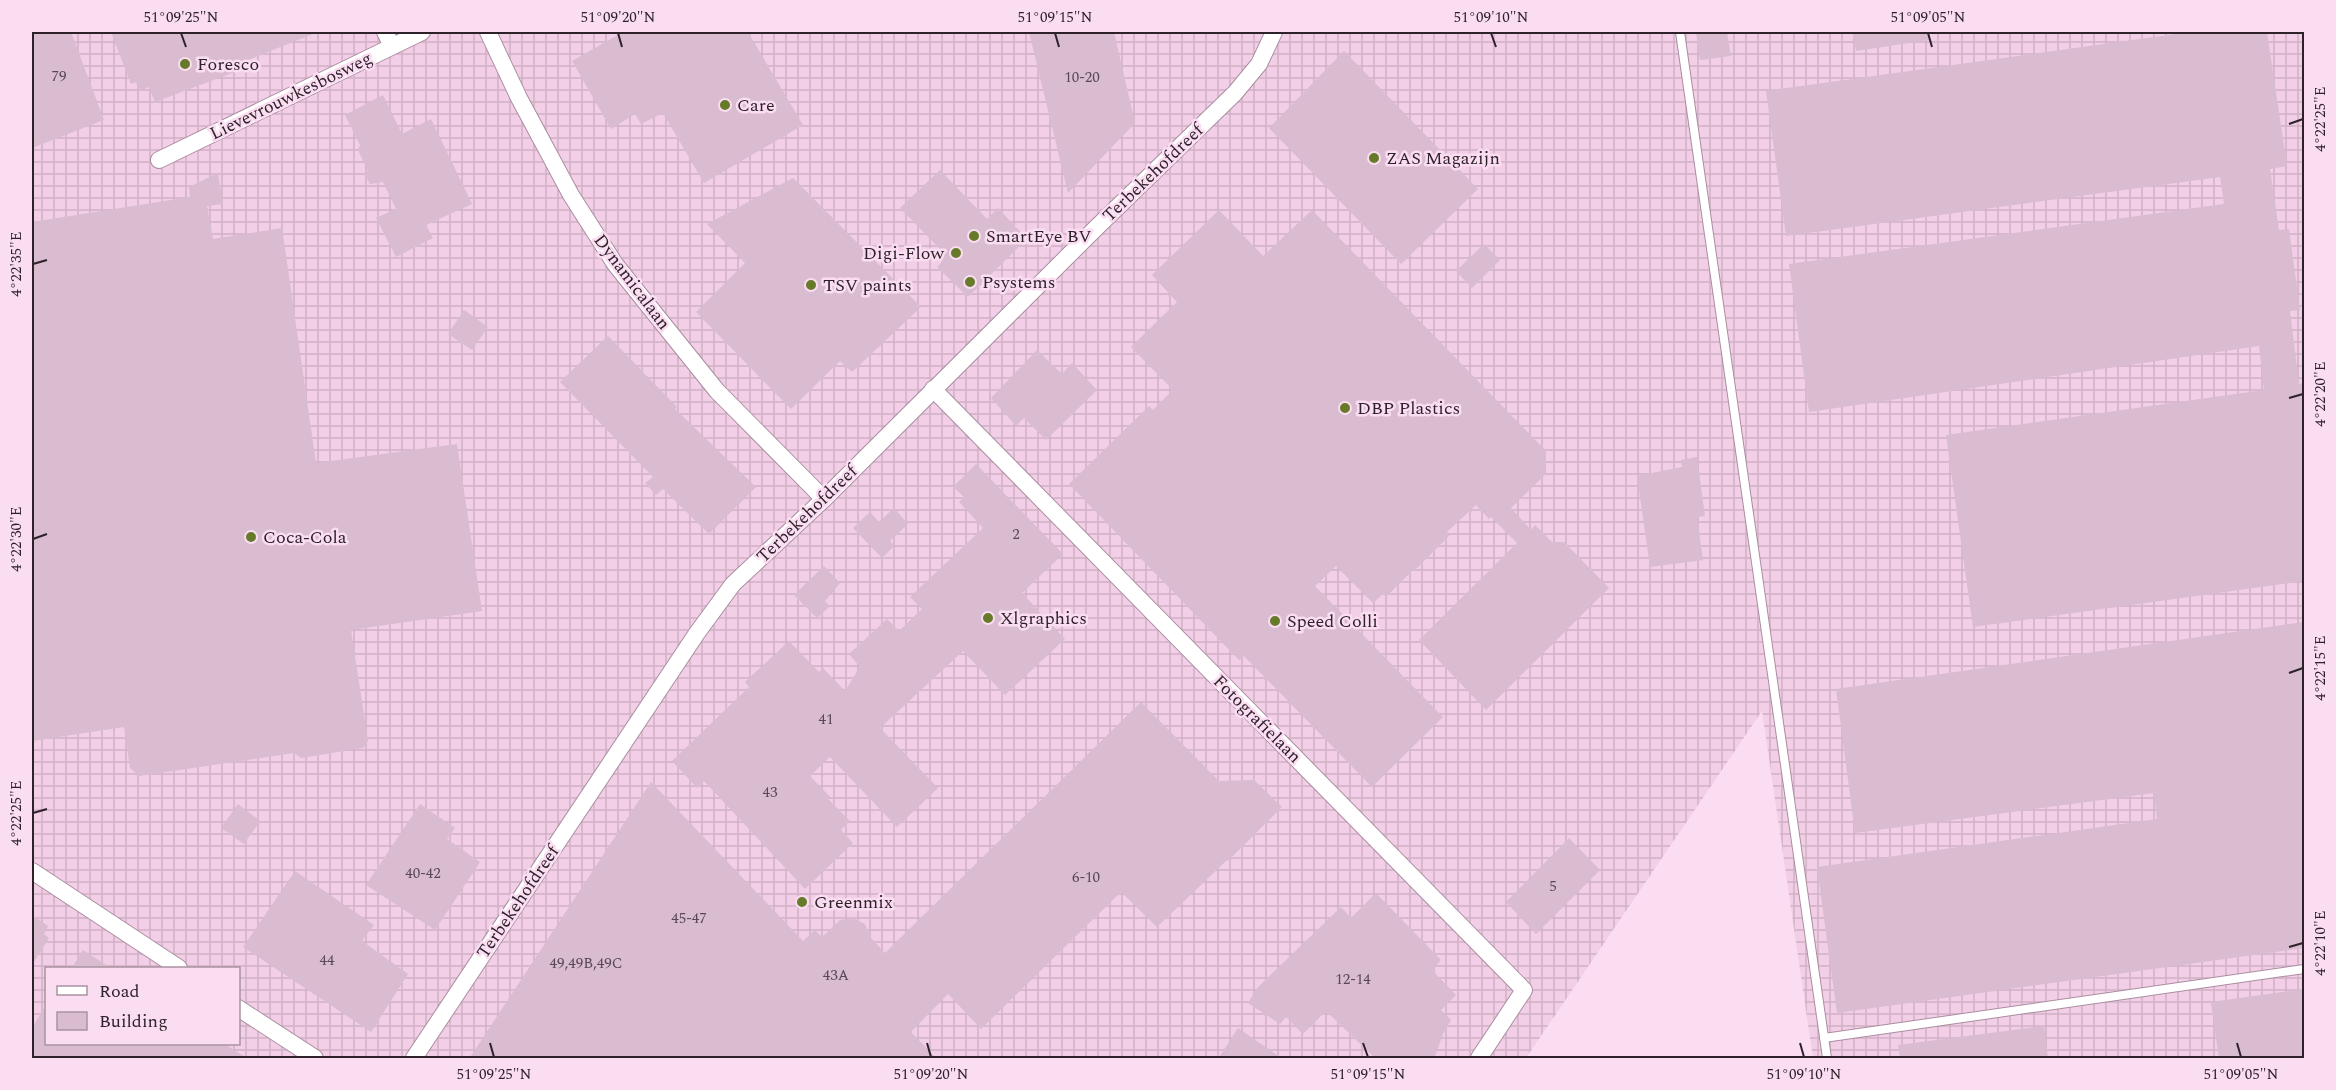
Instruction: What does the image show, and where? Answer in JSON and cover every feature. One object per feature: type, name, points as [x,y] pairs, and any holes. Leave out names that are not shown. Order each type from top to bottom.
[{"type":"street","name":"Lievevrouwkesbosweg","points":[[159,160],[389,39],[422,32]]},
{"type":"street","name":"Dynamicalaan","points":[[488,32],[519,98],[571,195],[615,264],[717,391],[824,500]]},
{"type":"street","name":"Terbekehofdreef","points":[[414,1059],[697,633],[733,584],[824,500],[933,389],[1235,93],[1259,64],[1274,32]]},
{"type":"street","name":"Fotografielaan","points":[[933,389],[1524,990],[1479,1059]]},
{"type":"street","points":[[32,871],[176,967]]},
{"type":"street","points":[[240,1009],[315,1059]]},
{"type":"lane","points":[[1680,32],[1827,1059]]},
{"type":"lane","points":[[1824,1038],[2304,969]]},
{"type":"shaded area","points":[[32,32],[2304,32],[2304,1058],[1813,1058],[1762,711],[1526,1058],[32,1058]]},
{"type":"building","points":[[32,32],[71,32],[104,120],[32,148]]},
{"type":"building","name":"Foresco","points":[[111,32],[318,32],[245,61],[248,67],[155,102],[149,87],[139,91],[136,82],[131,84]]},
{"type":"building","name":"Care","points":[[623,32],[748,32],[803,125],[704,183],[663,113],[641,124],[635,114],[611,129],[572,61]]},
{"type":"building","points":[[1029,32],[1114,32],[1135,123],[1068,193]]},
{"type":"building","points":[[1696,32],[1727,32],[1731,56],[1700,60]]},
{"type":"building","points":[[1853,32],[1929,32],[1929,40],[1856,51]]},
{"type":"building","points":[[2190,32],[2267,32],[2287,166],[2270,169],[2279,230],[2289,229],[2300,310],[2290,311],[2299,384],[2304,383],[2304,581],[1973,627],[1946,435],[2264,390],[2259,346],[1809,412],[1789,264],[2224,204],[2220,177],[1786,236],[1766,91]]},
{"type":"building","name":"ZAS Magazijn","points":[[1344,51],[1478,189],[1401,264],[1269,128]]},
{"type":"building","points":[[383,95],[402,134],[431,119],[472,204],[426,225],[433,238],[396,257],[376,218],[396,209],[383,182],[370,184],[364,173],[368,171],[358,150],[360,145],[345,115]]},
{"type":"building","points":[[940,170],[987,219],[998,208],[1027,239],[968,297],[937,267],[943,261],[936,255],[941,250],[900,208]]},
{"type":"building","name":"Coca-Cola","points":[[218,173],[223,204],[207,206],[213,239],[282,228],[316,463],[457,444],[482,611],[351,630],[368,741],[363,748],[301,758],[294,753],[139,776],[130,768],[124,727],[32,741],[32,222],[190,197],[189,187]]},
{"type":"building","name":"TSV paints","points":[[793,178],[921,307],[852,372],[840,361],[791,409],[696,312],[745,263],[707,224]]},
{"type":"building","points":[[1219,210],[1263,256],[1312,210],[1546,451],[1546,474],[1511,508],[1531,530],[1535,525],[1552,542],[1564,542],[1609,588],[1486,710],[1419,640],[1517,543],[1491,517],[1489,519],[1476,505],[1447,532],[1450,535],[1414,571],[1386,597],[1383,594],[1373,603],[1336,566],[1315,586],[1443,717],[1372,787],[1244,656],[1239,660],[1069,484],[1149,406],[1153,410],[1173,390],[1131,347],[1177,302],[1152,275]]},
{"type":"building","points":[[1484,244],[1500,260],[1472,288],[1456,271]]},
{"type":"building","points":[[464,310],[488,327],[472,350],[448,334]]},
{"type":"building","points":[[608,336],[677,407],[675,409],[756,487],[709,534],[663,489],[656,495],[645,483],[653,477],[560,382]]},
{"type":"building","points":[[1037,350],[1062,374],[1072,363],[1097,390],[1046,440],[1024,418],[1016,426],[991,398]]},
{"type":"building","points":[[1697,457],[1705,516],[1697,517],[1703,560],[1650,567],[1637,476],[1682,467],[1681,460]]},
{"type":"building","points":[[976,464],[1063,554],[1022,593],[1065,639],[1005,695],[963,651],[880,728],[938,788],[897,827],[830,757],[810,776],[830,797],[828,799],[850,821],[841,830],[853,843],[805,889],[704,781],[697,788],[672,761],[749,687],[745,682],[789,641],[819,672],[823,668],[845,691],[860,667],[849,654],[887,619],[899,631],[922,609],[910,597],[983,528],[959,502],[964,497],[953,487]]},
{"type":"building","points":[[894,508],[908,524],[890,541],[894,546],[882,558],[853,528],[870,512],[879,522]]},
{"type":"building","points":[[824,566],[840,583],[825,601],[830,606],[817,618],[794,595]]},
{"type":"building","points":[[2304,622],[2304,948],[1837,1013],[1817,867],[2157,819],[2154,793],[1855,833],[1836,689]]},
{"type":"building","points":[[1141,702],[1219,781],[1254,780],[1282,807],[1157,927],[1121,892],[981,1029],[948,994],[911,1032],[937,1059],[469,1059],[651,782],[803,941],[815,930],[822,937],[840,920],[852,918],[865,924],[871,938],[885,953]]},
{"type":"building","points":[[238,804],[260,821],[244,844],[221,828]]},
{"type":"building","points":[[420,804],[455,828],[447,839],[480,862],[435,930],[366,885]]},
{"type":"building","points":[[1569,838],[1600,870],[1536,934],[1506,902]]},
{"type":"building","points":[[295,871],[374,925],[362,941],[408,974],[371,1032],[243,947]]},
{"type":"building","points":[[1376,893],[1441,960],[1432,970],[1456,995],[1441,1010],[1451,1020],[1434,1059],[1376,1059],[1326,1011],[1303,1034],[1286,1017],[1280,1024],[1248,1003],[1257,988],[1341,907],[1351,918]]},
{"type":"building","points":[[32,915],[48,926],[44,934],[49,938],[32,965]]},
{"type":"building","points":[[83,950],[109,967],[72,967]]},
{"type":"building","points":[[2304,989],[2304,1056],[2287,1059],[2219,1059],[2211,1002]]},
{"type":"building","points":[[45,1007],[45,1045],[227,1045],[248,1059],[32,1059],[32,1028]]},
{"type":"building","points":[[2044,1026],[2048,1059],[1900,1059],[1898,1045]]},
{"type":"building","points":[[1238,1028],[1283,1059],[1218,1059]]},
{"type":"place","name":"Foresco","points":[[185,64]]},
{"type":"place","name":"Care","points":[[725,105]]},
{"type":"place","name":"ZAS Magazijn","points":[[1374,158]]},
{"type":"place","name":"SmartEye BV","points":[[974,236]]},
{"type":"place","name":"Digi-Flow","points":[[956,253]]},
{"type":"place","name":"Psystems","points":[[970,282]]},
{"type":"place","name":"TSV paints","points":[[811,285]]},
{"type":"place","name":"DBP Plastics","points":[[1345,408]]},
{"type":"place","name":"Coca-Cola","points":[[251,537]]},
{"type":"place","name":"Xlgraphics","points":[[988,618]]},
{"type":"place","name":"Speed Colli","points":[[1275,621]]},
{"type":"place","name":"Greenmix","points":[[802,902]]}]
